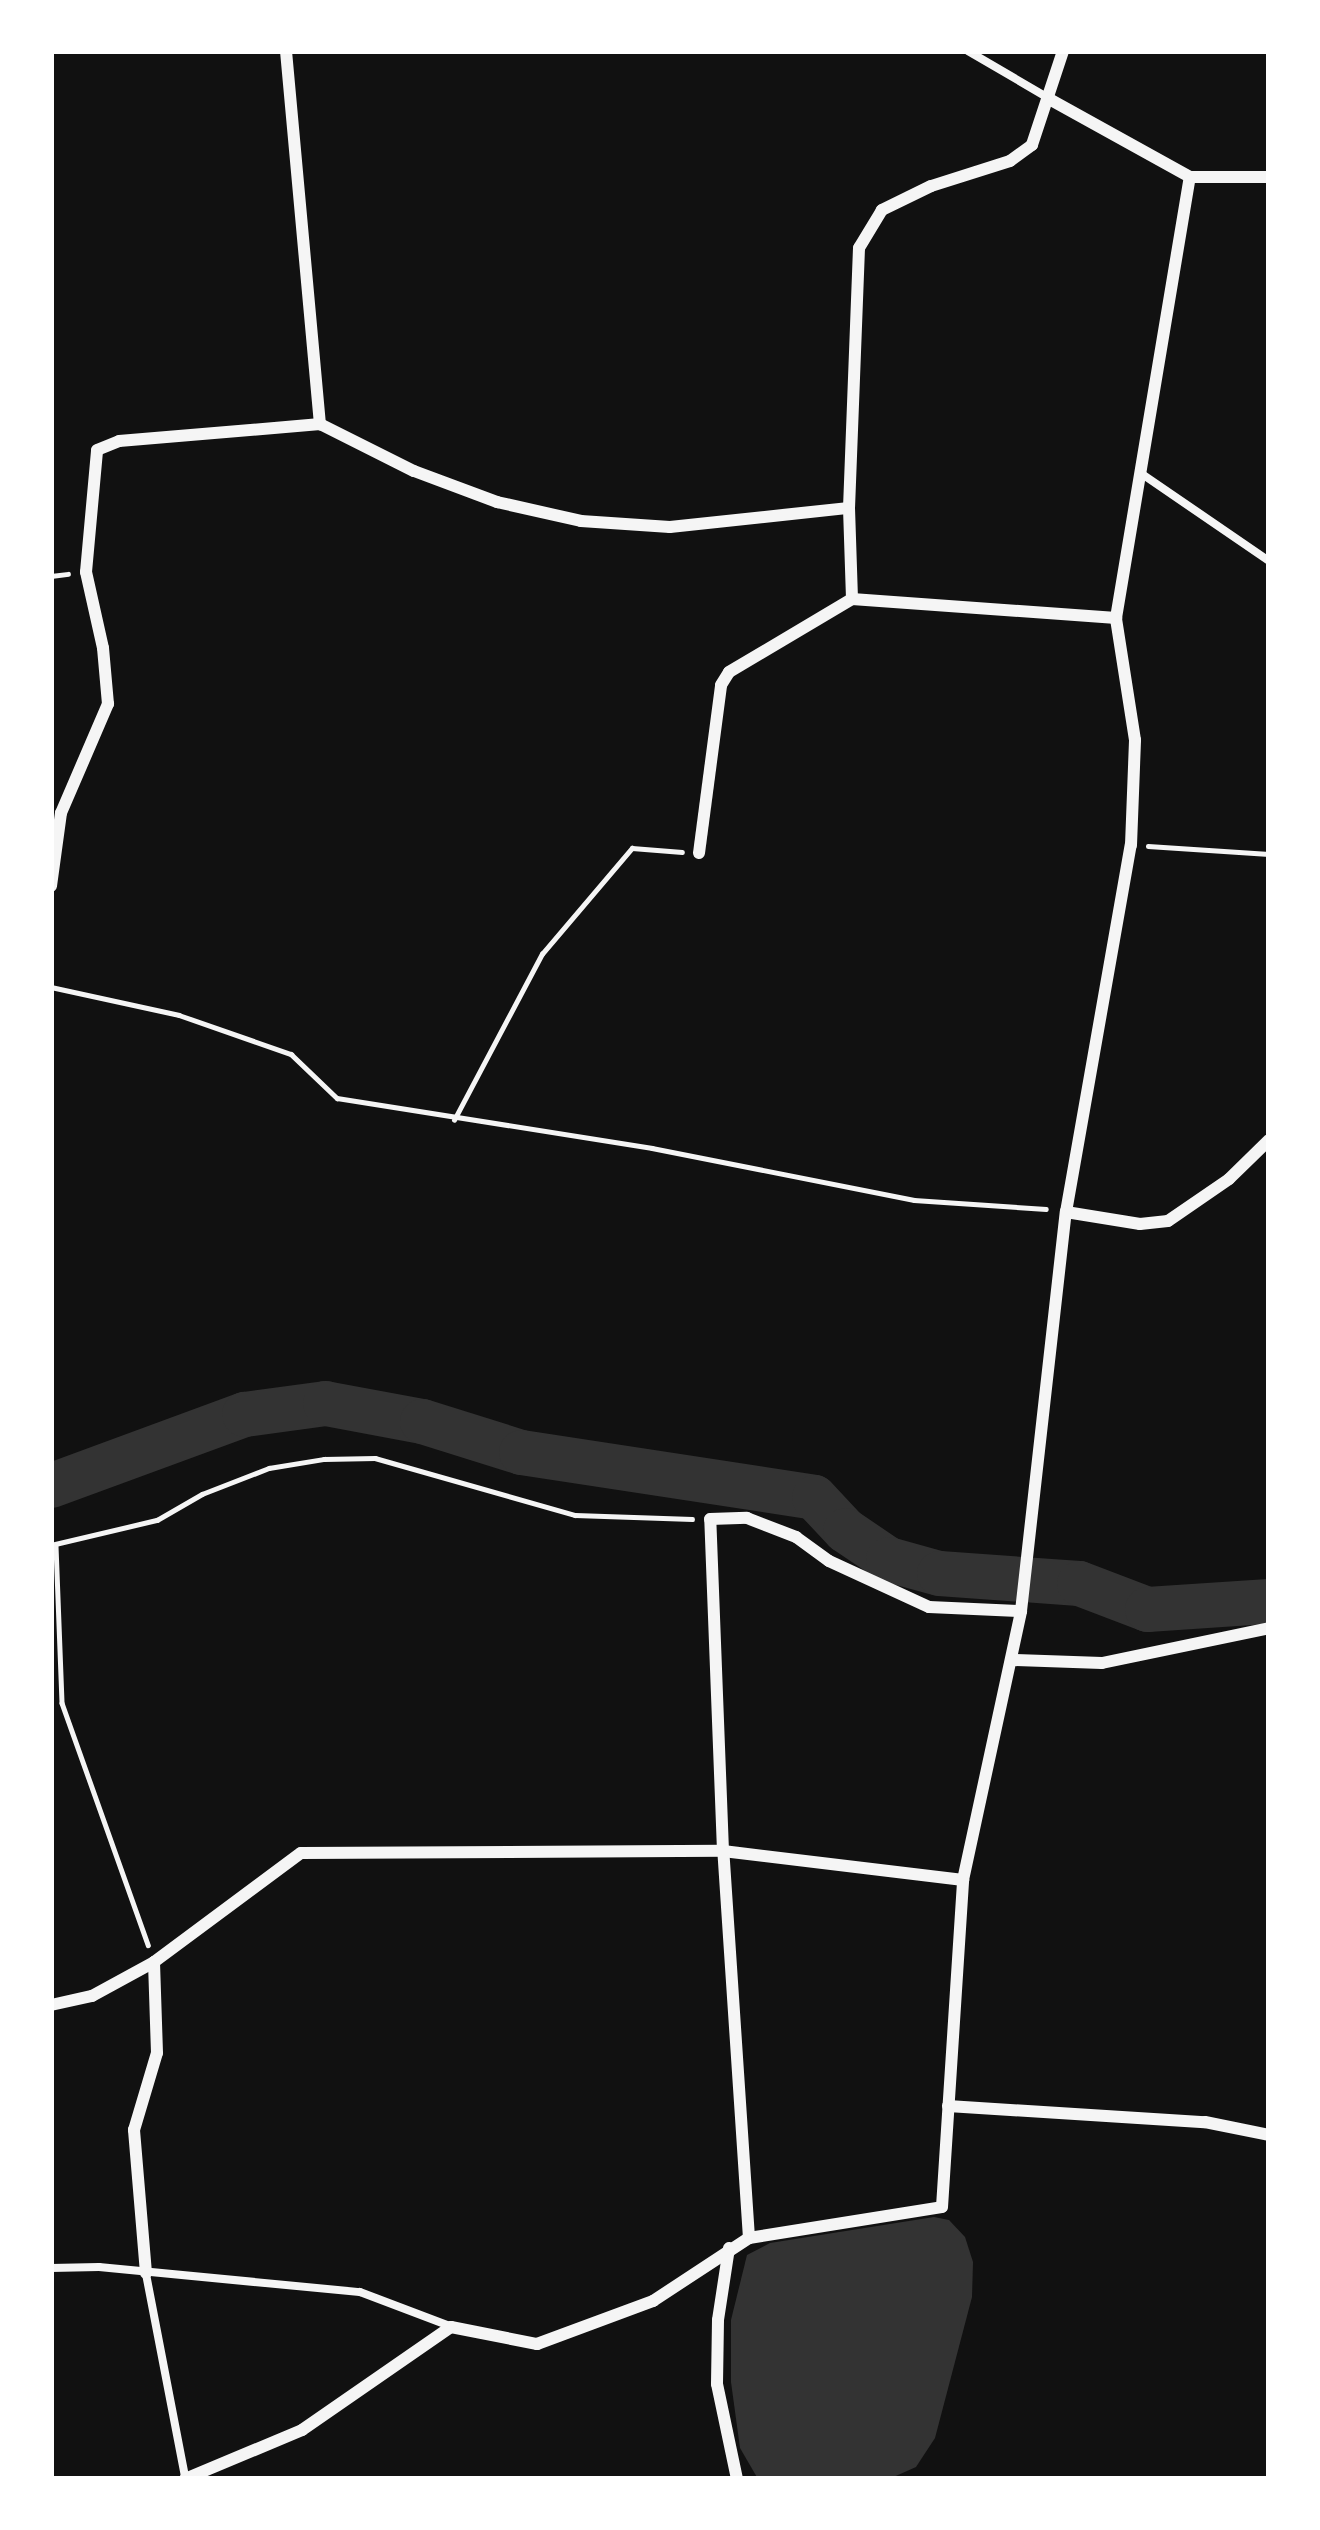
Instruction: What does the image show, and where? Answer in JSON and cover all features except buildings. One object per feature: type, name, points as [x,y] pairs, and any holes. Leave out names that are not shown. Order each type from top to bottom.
[{"type":"street","points":[[286,51],[320,424]]},
{"type":"street","points":[[852,599],[849,508],[859,248],[882,209],[1010,161],[1032,145],[1051,100],[1063,51]]},
{"type":"street","points":[[1051,100],[1190,177],[1269,177]]},
{"type":"street","points":[[185,2479],[302,2429],[451,2327],[537,2344],[653,2301],[749,2238],[942,2207],[962,1880],[1022,1611],[1066,1212],[1131,844],[1135,740],[1116,618],[1190,177]]},
{"type":"street","points":[[51,886],[61,814],[108,704],[103,648],[86,572],[97,450],[119,441],[320,424],[414,471],[497,502],[580,521],[670,527],[849,508]]},
{"type":"street","points":[[699,853],[721,685],[729,672],[852,599],[1116,618]]},
{"type":"street","points":[[1066,1212],[1141,1224],[1168,1221],[1229,1179],[1269,1140]]},
{"type":"street","points":[[749,2238],[723,1851],[710,1519],[747,1517],[796,1537],[829,1561],[929,1607],[1022,1611]]},
{"type":"street","points":[[1013,1660],[1102,1663],[1269,1628]]},
{"type":"street","points":[[51,2006],[92,1996],[154,1961],[301,1853],[723,1851],[962,1880]]},
{"type":"street","points":[[146,2273],[134,2130],[158,2053],[154,1961]]},
{"type":"street","points":[[948,2106],[1205,2122],[1269,2135]]},
{"type":"street","points":[[729,2248],[717,2384],[737,2479]]},
{"type":"lane","points":[[968,51],[1051,100]]},
{"type":"lane","points":[[1142,473],[1269,561]]},
{"type":"lane","points":[[51,2268],[360,2292],[451,2327]]},
{"type":"lane","points":[[146,2273],[185,2479]]},
{"type":"path","points":[[1131,844],[1269,854]]},
{"type":"path","points":[[454,1120],[542,954],[632,848],[699,853]]},
{"type":"path","points":[[51,987],[179,1015],[291,1054],[337,1098],[652,1148],[914,1199],[1066,1212]]},
{"type":"path","points":[[154,1961],[62,1703],[53,1544],[158,1520],[202,1494],[269,1468],[324,1459],[375,1458],[575,1515],[710,1519]]},
{"type":"shaded area","points":[[934,2217],[949,2220],[965,2237],[973,2262],[972,2297],[935,2438],[916,2467],[889,2479],[758,2479],[740,2448],[731,2382],[731,2320],[747,2255],[770,2243]]},
{"type":"waterway","points":[[51,1485],[244,1414],[325,1403],[422,1421],[521,1452],[814,1497],[845,1530],[888,1559],[939,1573],[1079,1583],[1147,1609],[1269,1601]]}]
